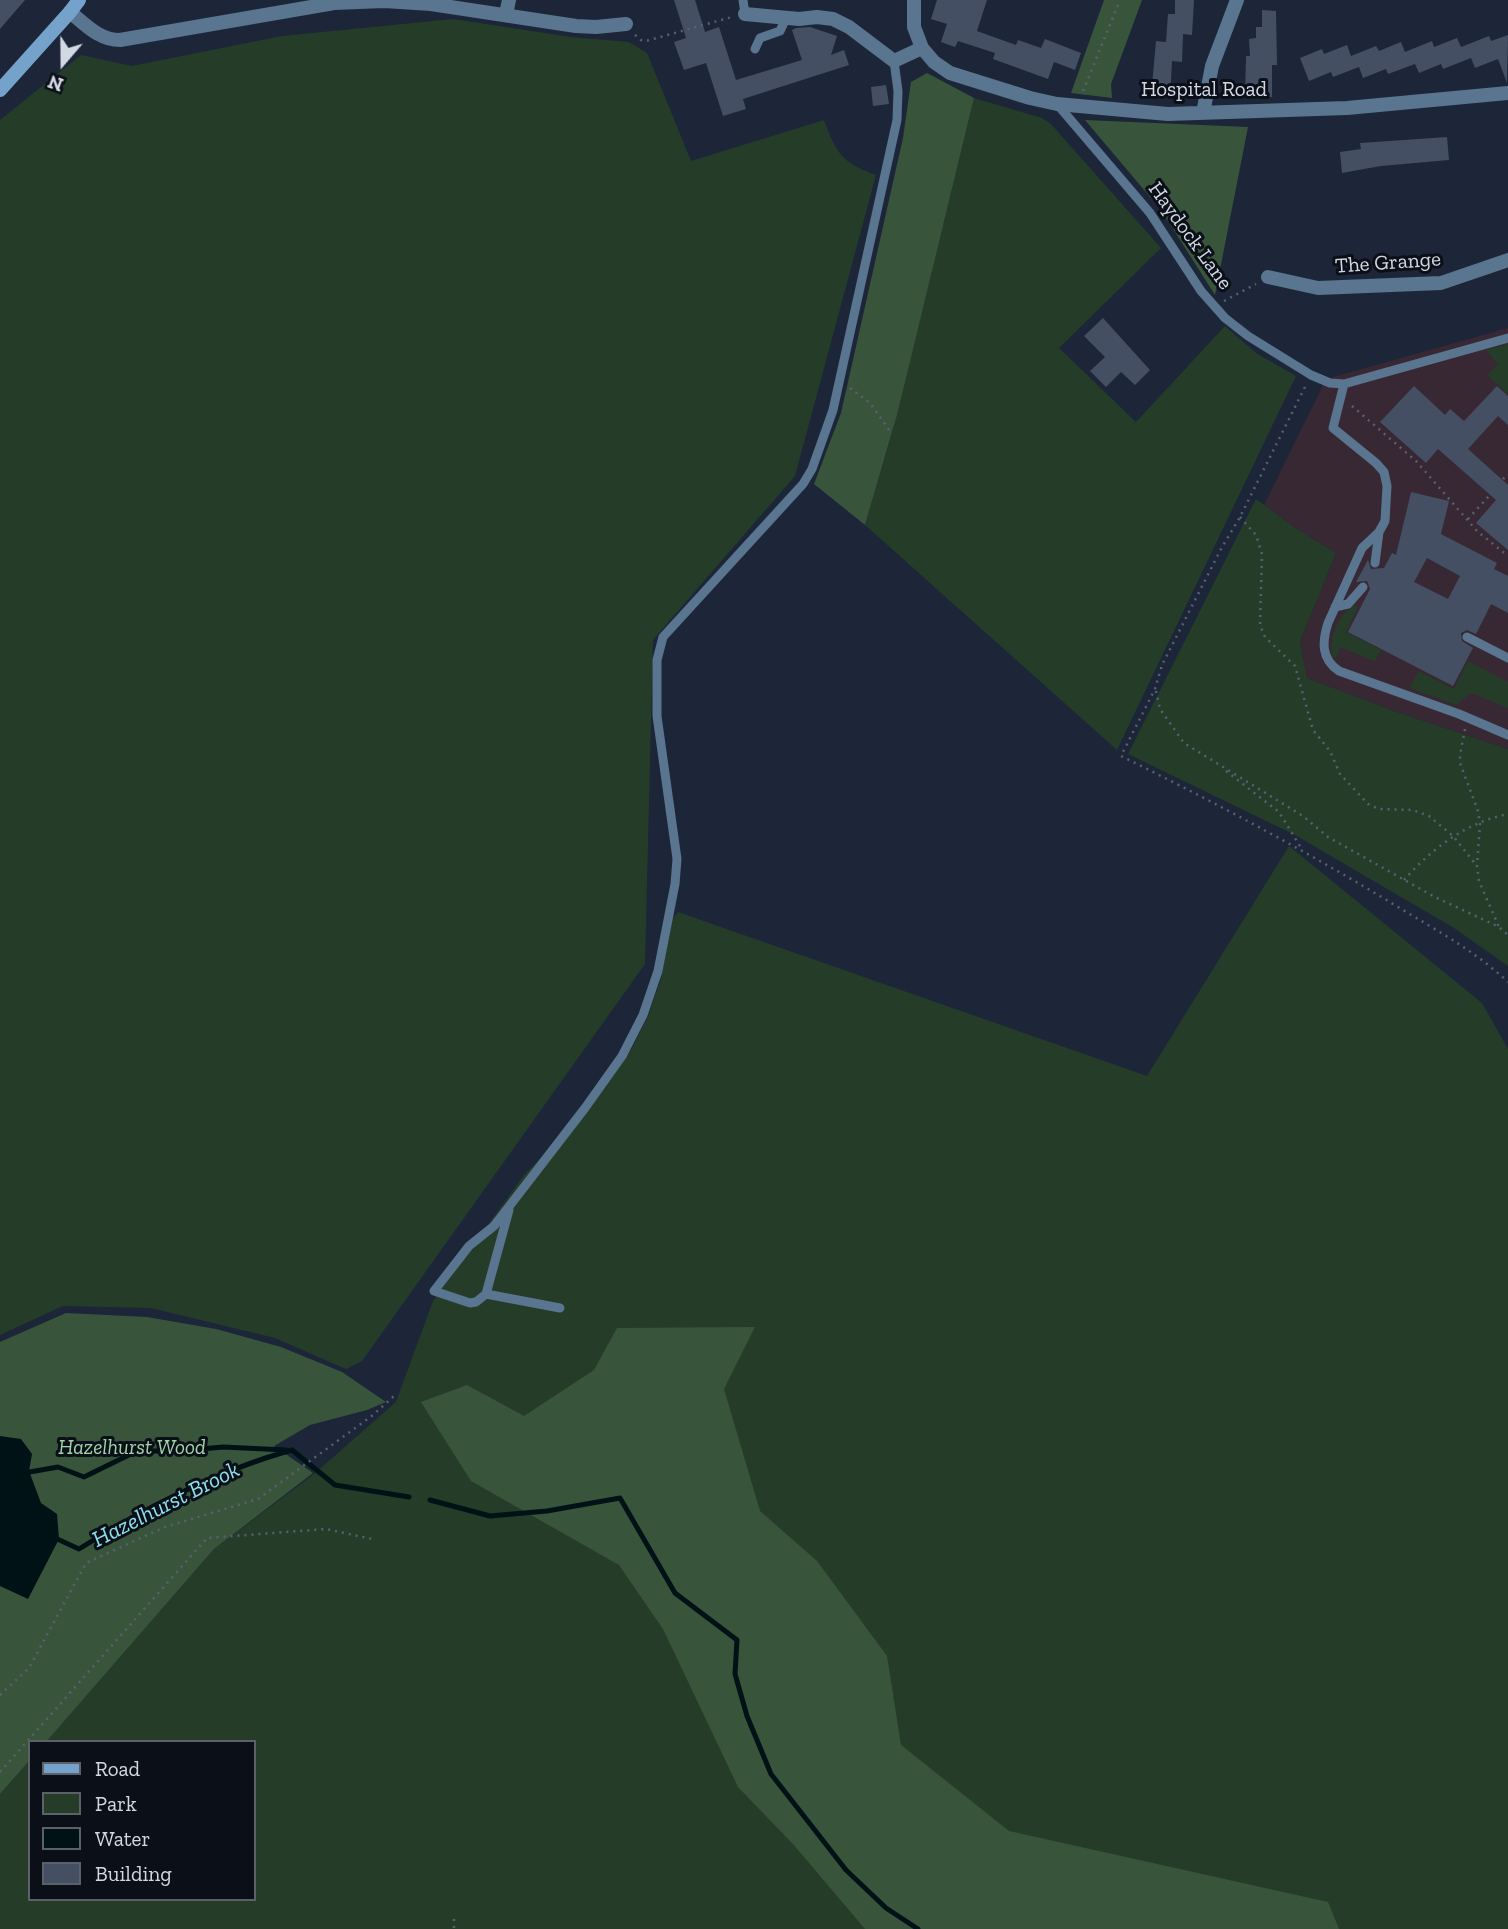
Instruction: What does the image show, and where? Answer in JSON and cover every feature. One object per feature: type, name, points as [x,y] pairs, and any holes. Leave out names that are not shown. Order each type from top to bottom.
[{"type":"main road","points":[[0,90],[75,6]]},
{"type":"street","points":[[744,7],[786,18],[833,19],[856,32],[894,61],[922,48],[913,18],[914,0]]},
{"type":"street","points":[[1203,114],[1212,66],[1237,0]]},
{"type":"street","points":[[75,6],[100,36],[109,40],[334,3],[384,1],[507,7],[576,26],[626,24]]},
{"type":"street","name":"Hospital Road","points":[[922,48],[934,62],[950,73],[1030,99],[1168,114],[1347,108],[1508,93]]},
{"type":"street","name":"The Grange","points":[[1268,278],[1318,288],[1441,283],[1508,260]]},
{"type":"lane","points":[[755,48],[760,38],[780,31],[786,18]]},
{"type":"lane","points":[[560,1308],[486,1294],[470,1303],[434,1291],[460,1255],[495,1226],[585,1108],[622,1056],[643,1015],[659,971],[677,859],[657,716],[657,660],[663,637],[803,484],[812,469],[833,410],[897,120],[898,91],[894,61]]},
{"type":"lane","name":"Haydock Lane","points":[[1057,104],[1150,213],[1201,291],[1214,306],[1248,336],[1311,375],[1330,383],[1344,384]]},
{"type":"lane","points":[[1375,563],[1379,532],[1386,516],[1387,486],[1384,472],[1376,463],[1334,431],[1344,384],[1508,338]]},
{"type":"lane","points":[[1379,532],[1362,548],[1324,635],[1324,651],[1331,666],[1508,735]]},
{"type":"lane","points":[[1335,607],[1348,604],[1363,587]]},
{"type":"lane","points":[[1467,637],[1508,658]]},
{"type":"lane","points":[[486,1294],[511,1205]]},
{"type":"path","points":[[1077,106],[1120,0]]},
{"type":"path","points":[[626,24],[641,40],[646,41],[744,7]]},
{"type":"path","points":[[1214,306],[1268,278]]},
{"type":"path","points":[[1311,375],[1162,665],[1155,689],[1121,756],[1238,814],[1302,850],[1472,952],[1508,982]]},
{"type":"path","points":[[839,381],[870,403],[892,434]]},
{"type":"path","points":[[1341,398],[1362,412],[1416,461],[1477,531],[1508,556]]},
{"type":"path","points":[[1503,480],[1508,474]]},
{"type":"path","points":[[1468,519],[1489,496]]},
{"type":"path","points":[[1240,517],[1256,535],[1262,554],[1260,625],[1265,637],[1295,666],[1313,730],[1330,751],[1340,774],[1368,804],[1379,809],[1413,810],[1429,816],[1453,836],[1477,866]]},
{"type":"path","points":[[1155,689],[1160,709],[1168,724],[1184,743],[1303,816],[1328,837],[1404,880],[1499,927],[1508,935]]},
{"type":"path","points":[[1468,718],[1460,763],[1478,810],[1479,881],[1499,927]]},
{"type":"path","points":[[1210,759],[1279,812],[1302,850]]},
{"type":"path","points":[[1404,880],[1423,859],[1453,836],[1508,814]]},
{"type":"path","points":[[0,1695],[29,1668],[86,1563],[165,1527],[258,1499],[373,1415],[394,1396]]},
{"type":"path","points":[[28,1740],[207,1538],[326,1529],[372,1539]]},
{"type":"path","points":[[0,1772],[28,1740]]},
{"type":"path","points":[[454,1919],[454,1929]]},
{"type":"shaded area","points":[[1508,328],[1508,749],[1394,711],[1307,678],[1300,642],[1336,553],[1264,505],[1326,379]]},
{"type":"green space","points":[[1104,0],[1142,0],[1111,84],[1112,98],[1071,93]]},
{"type":"green space","points":[[453,19],[571,37],[629,42],[647,53],[691,161],[824,120],[832,141],[842,155],[855,166],[876,175],[795,476],[653,640],[645,964],[362,1361],[346,1369],[275,1338],[151,1308],[63,1306],[0,1335],[0,120],[81,55],[132,66],[282,36]]},
{"type":"green space","points":[[927,73],[974,98],[897,415],[865,525],[814,484],[841,413],[903,138],[911,82]]},
{"type":"green space","points":[[974,98],[1042,118],[1051,124],[1161,248],[1059,348],[1136,422],[1225,326],[1256,353],[1296,376],[1117,750],[865,525],[893,430]]},
{"type":"green space","points":[[1085,120],[1248,127],[1215,295],[1161,210]]},
{"type":"green space","points":[[1508,344],[1508,394],[1487,375],[1498,364],[1486,350]]},
{"type":"green space","points":[[1256,499],[1336,553],[1300,642],[1307,678],[1394,711],[1508,749],[1508,966],[1454,928],[1295,835],[1128,754]]},
{"type":"green space","points":[[1355,605],[1358,608],[1346,632],[1381,650],[1375,661],[1340,647],[1336,658],[1332,657],[1333,634],[1339,620]]},
{"type":"green space","points":[[1468,661],[1508,682],[1508,708],[1471,693],[1456,705],[1409,688],[1419,671],[1454,689]]},
{"type":"green space","points":[[1289,846],[1482,1003],[1508,1049],[1508,1929],[0,1929],[0,1794],[28,1762],[28,1901],[256,1901],[256,1740],[48,1740],[214,1549],[314,1474],[396,1402],[433,1301],[524,1175],[587,1111],[632,1048],[648,1016],[661,979],[672,920],[678,912],[1147,1076]]},
{"type":"green space","name":"Hazelhurst Wood","points":[[66,1313],[147,1317],[216,1329],[281,1347],[342,1372],[386,1402],[367,1410],[310,1425],[274,1446],[313,1473],[214,1549],[48,1740],[28,1740],[28,1762],[0,1794],[0,1342]]},
{"type":"green space","points":[[755,1327],[724,1389],[760,1511],[817,1561],[887,1656],[901,1745],[1009,1831],[1328,1902],[1339,1929],[865,1929],[793,1844],[738,1787],[663,1629],[619,1565],[471,1481],[421,1402],[467,1385],[524,1416],[594,1370],[617,1328]]},
{"type":"water","points":[[0,1436],[21,1439],[32,1454],[29,1471],[41,1503],[57,1514],[59,1539],[28,1599],[0,1586]]},
{"type":"building","points":[[0,0],[25,0],[0,29]]},
{"type":"building","points":[[674,0],[695,0],[705,32],[719,27],[736,80],[802,60],[792,30],[796,28],[810,27],[837,36],[831,55],[844,50],[849,65],[743,99],[746,109],[723,116],[706,63],[684,70],[674,42],[686,38]]},
{"type":"building","points":[[937,0],[987,0],[977,31],[1016,45],[1018,40],[1041,48],[1045,39],[1081,53],[1075,70],[1054,62],[1048,79],[993,59],[995,53],[958,41],[955,47],[941,42],[947,24],[931,19]]},
{"type":"building","points":[[1175,0],[1194,0],[1192,35],[1183,34],[1182,62],[1172,61],[1170,98],[1151,97],[1156,41],[1166,42],[1168,14],[1175,14]]},
{"type":"building","points":[[1262,10],[1276,11],[1277,65],[1272,65],[1272,97],[1245,97],[1246,56],[1250,56],[1249,39],[1256,38],[1256,27],[1262,27]]},
{"type":"building","points":[[1508,35],[1507,83],[1498,59],[1475,68],[1471,58],[1443,69],[1441,64],[1419,73],[1415,64],[1388,74],[1386,69],[1363,78],[1359,67],[1333,77],[1331,72],[1309,81],[1300,58],[1322,49],[1324,54],[1347,45],[1351,56],[1376,46],[1379,51],[1401,42],[1405,52],[1432,41],[1434,47],[1457,38],[1461,47],[1489,36],[1491,41]]},
{"type":"building","points":[[886,85],[889,104],[873,106],[871,87]]},
{"type":"building","points":[[1447,137],[1449,160],[1381,166],[1342,173],[1340,152],[1361,149],[1360,143]]},
{"type":"building","points":[[1103,318],[1150,370],[1135,385],[1121,372],[1106,387],[1090,371],[1105,357],[1084,336]]},
{"type":"building","points":[[1414,386],[1445,415],[1450,409],[1464,421],[1497,386],[1508,396],[1508,425],[1498,416],[1468,449],[1508,485],[1508,550],[1476,523],[1496,500],[1438,449],[1426,463],[1380,422]]},
{"type":"building","points":[[1411,492],[1449,501],[1441,534],[1497,563],[1494,569],[1508,576],[1508,613],[1491,604],[1476,634],[1467,630],[1461,633],[1462,641],[1473,648],[1453,686],[1348,632],[1370,589],[1367,581],[1356,582],[1368,560],[1371,569],[1384,568],[1392,553],[1396,555]],"holes":[[[1427,558],[1460,576],[1448,599],[1414,582]]]},
{"type":"waterway","name":"Hazelhurst Brook","points":[[24,1473],[58,1467],[84,1477],[137,1451],[223,1447],[286,1450]]},
{"type":"waterway","name":"Hazelhurst Brook","points":[[55,1538],[79,1549],[182,1492],[237,1468],[292,1450],[335,1485],[409,1497]]},
{"type":"waterway","name":"Hazelhurst Brook","points":[[430,1500],[490,1516],[547,1511],[620,1498],[675,1593],[737,1640],[735,1674],[747,1716],[771,1774],[846,1870],[886,1908],[918,1929]]}]
